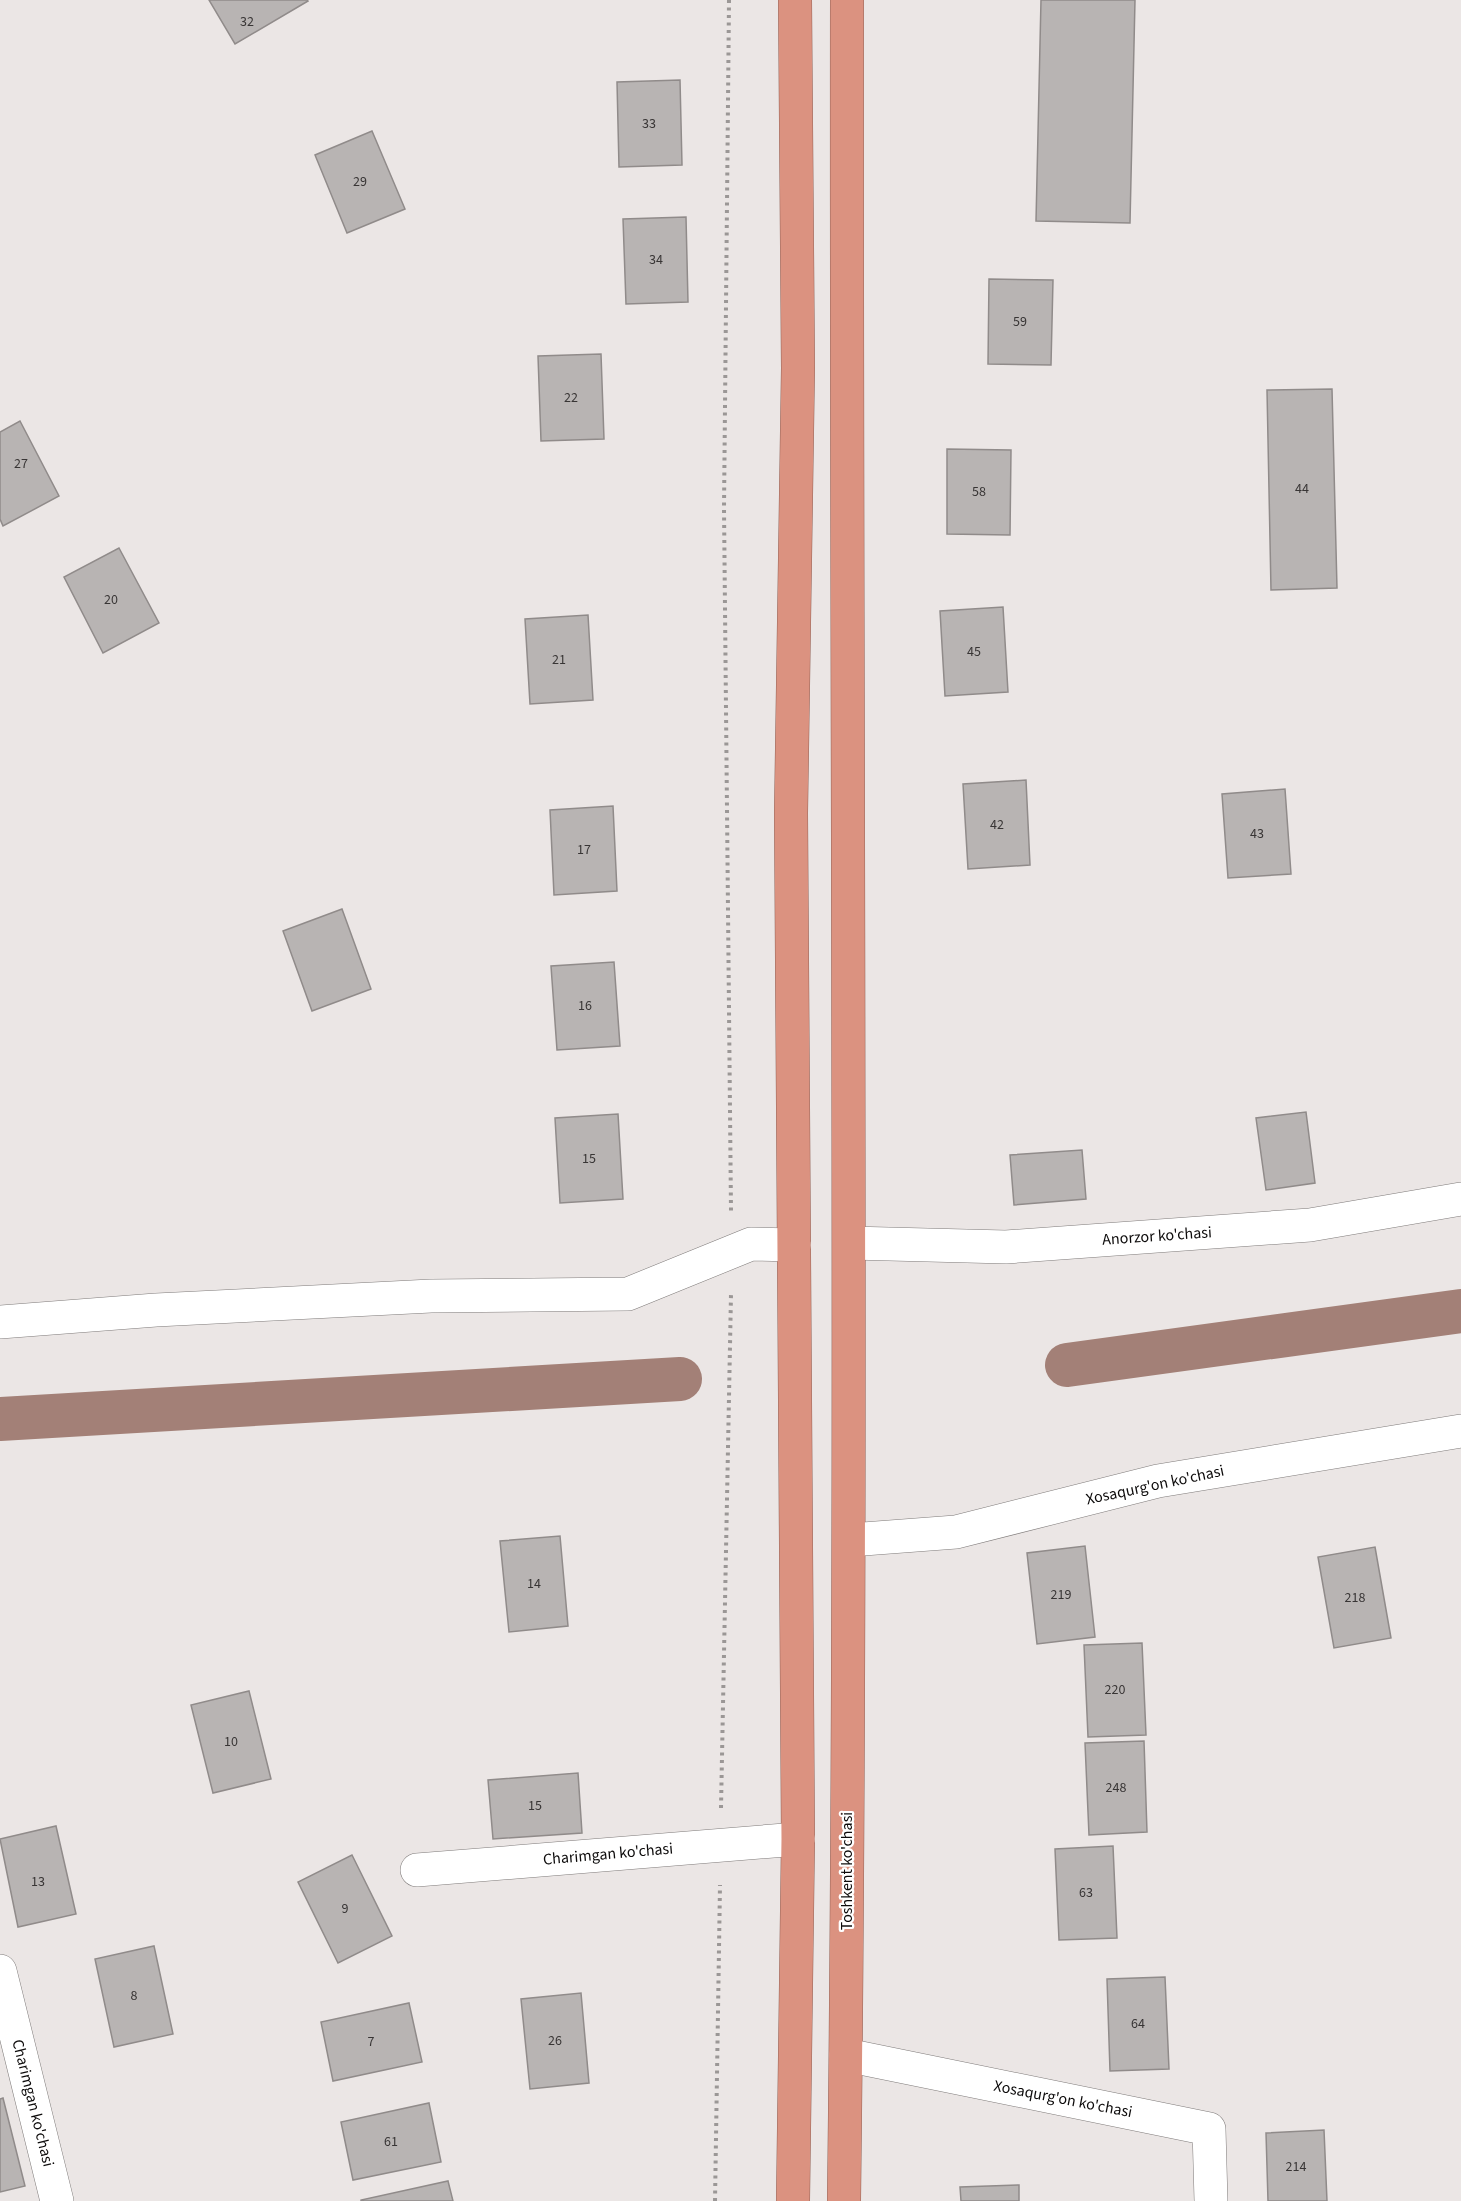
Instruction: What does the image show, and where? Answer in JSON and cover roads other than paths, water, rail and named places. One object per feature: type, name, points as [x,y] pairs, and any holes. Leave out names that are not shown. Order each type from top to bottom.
[{"type":"highway","points":[[793,2201],[798,1839],[791,813],[798,368],[795,0]]},
{"type":"highway","name":"Toshkent ko'chasi","points":[[844,2201],[850,1540],[846,544],[847,0]]},
{"type":"street","name":"Anorzor ko'chasi","points":[[850,1243],[1006,1247],[1310,1225],[1461,1200]]},
{"type":"street","points":[[0,1322],[156,1310],[431,1296],[628,1294],[751,1244],[794,1245]]},
{"type":"street","name":"Xosaqurg'on ko'chasi","points":[[850,1540],[956,1532],[1158,1481],[1461,1431]]},
{"type":"street","name":"Charimgan ko'chasi","points":[[417,1870],[798,1839]]},
{"type":"street","name":"Charimgan ko'chasi","points":[[0,1971],[57,2201]]},
{"type":"street","name":"Xosaqurg'on ko'chasi","points":[[846,2055],[1209,2129],[1211,2201]]},
{"type":"waterway","points":[[1067,1365],[1461,1311]]},
{"type":"waterway","points":[[0,1419],[680,1379]]}]
